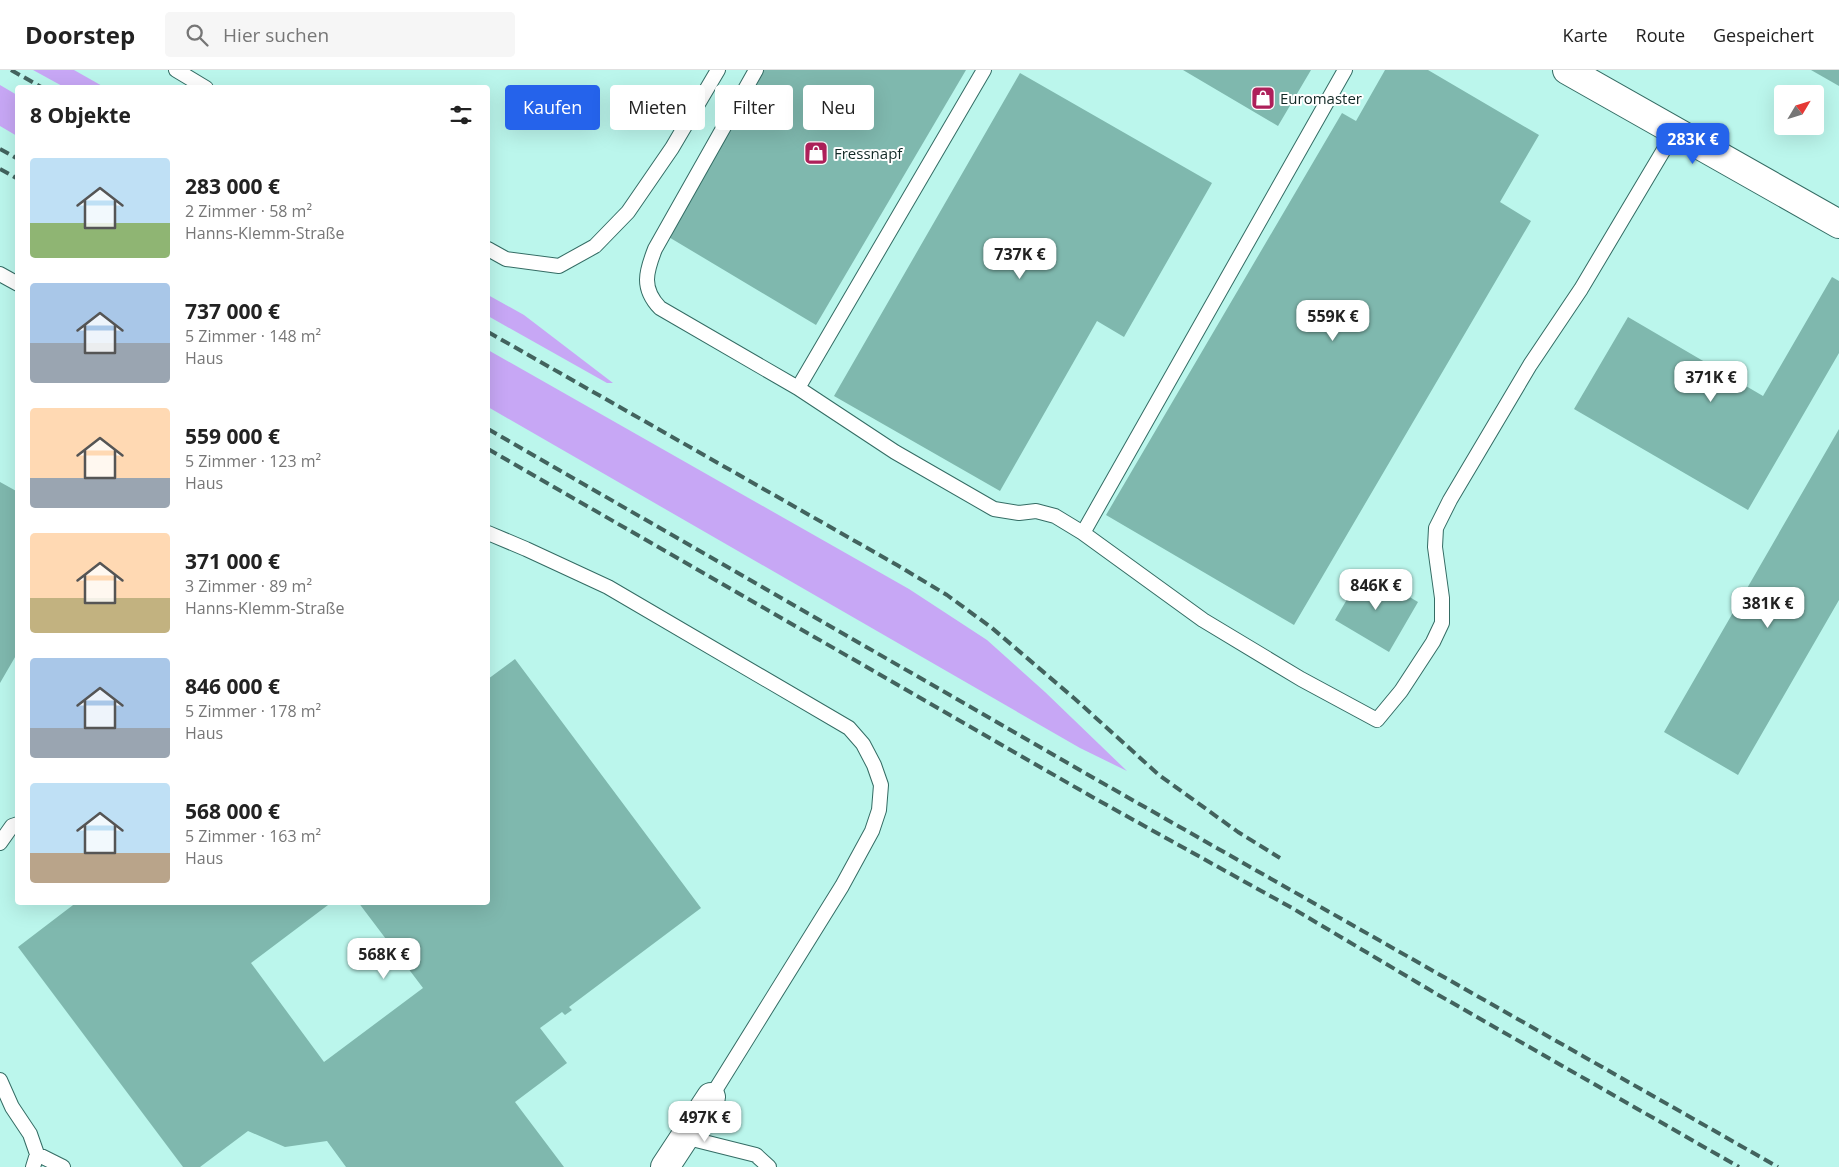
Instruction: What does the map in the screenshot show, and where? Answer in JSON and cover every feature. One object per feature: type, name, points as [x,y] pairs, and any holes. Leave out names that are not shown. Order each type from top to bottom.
[{"type":"street","points":[[1568,70],[1839,224]]},
{"type":"street","points":[[665,1167],[711,1097]]},
{"type":"lane","points":[[176,70],[201,85]]},
{"type":"lane","points":[[490,250],[506,259],[559,266],[595,246],[628,212],[672,148],[718,70]]},
{"type":"lane","points":[[756,70],[654,249],[647,269],[647,286],[653,300],[660,308],[798,388],[895,452],[994,509],[1019,513],[1036,511],[1055,516],[1083,533],[1203,620],[1301,679],[1378,720],[1417,667],[1433,642],[1442,623],[1442,598],[1435,547],[1436,528],[1450,500],[1530,366],[1581,289],[1675,131]]},
{"type":"lane","points":[[798,388],[984,70]]},
{"type":"lane","points":[[1083,533],[1345,70]]},
{"type":"lane","points":[[0,274],[15,282]]},
{"type":"lane","points":[[490,534],[608,587],[850,728],[863,744],[874,765],[880,786],[879,810],[872,831],[842,886],[711,1097]]},
{"type":"lane","points":[[0,843],[12,826],[15,825]]},
{"type":"lane","points":[[0,1080],[12,1107],[30,1134],[35,1161],[63,1167]]},
{"type":"lane","points":[[684,1137],[756,1155],[769,1167]]},
{"type":"shaded area","points":[[33,70],[74,70],[100,85],[60,85]]},
{"type":"shaded area","points":[[0,85],[15,94],[15,135],[0,126]]},
{"type":"shaded area","points":[[490,296],[524,315],[613,383],[607,383],[490,317]]},
{"type":"shaded area","points":[[490,351],[909,589],[987,640],[1045,692],[1127,771],[1080,748],[490,408]]},
{"type":"building","name":"Fressnapf","points":[[764,70],[966,70],[816,325],[667,236],[729,130],[793,130],[793,85],[755,85]]},
{"type":"building","name":"Euromaster","points":[[1183,70],[1311,70],[1278,126]]},
{"type":"building","points":[[1385,70],[1428,70],[1539,135],[1500,202],[1531,221],[1294,625],[1106,515],[1342,113],[1356,121]]},
{"type":"building","points":[[1811,70],[1839,70],[1839,86]]},
{"type":"building","points":[[1020,73],[1212,183],[1124,337],[1097,321],[1000,491],[834,396]]},
{"type":"building","points":[[1832,277],[1839,281],[1839,353],[1748,510],[1574,409],[1628,317],[1763,396]]},
{"type":"building","points":[[1839,429],[1839,600],[1738,775],[1664,732]]},
{"type":"building","points":[[0,482],[15,490],[15,657],[0,683]]},
{"type":"building","points":[[1364,570],[1418,602],[1389,652],[1335,620]]},
{"type":"building","points":[[515,659],[701,908],[569,1007],[572,1010],[565,1015],[562,1012],[540,1028],[567,1063],[515,1102],[564,1167],[346,1167],[327,1141],[285,1147],[248,1131],[200,1167],[183,1167],[18,947],[73,905],[328,905],[251,963],[324,1062],[423,988],[360,905],[490,905],[490,678]]},
{"type":"railway","points":[[11,70],[38,85]]},
{"type":"railway","points":[[0,149],[15,157]]},
{"type":"railway","points":[[0,169],[15,177]]},
{"type":"railway","points":[[490,333],[947,595],[992,628],[1075,699],[1159,775],[1238,832],[1280,858]]},
{"type":"railway","points":[[490,430],[1099,781],[1778,1167]]},
{"type":"railway","points":[[490,450],[1094,798],[1292,908],[1435,993],[1739,1167]]},
{"type":"place","name":"Euromaster","points":[[1263,98]]},
{"type":"place","name":"Fressnapf","points":[[816,153]]}]
